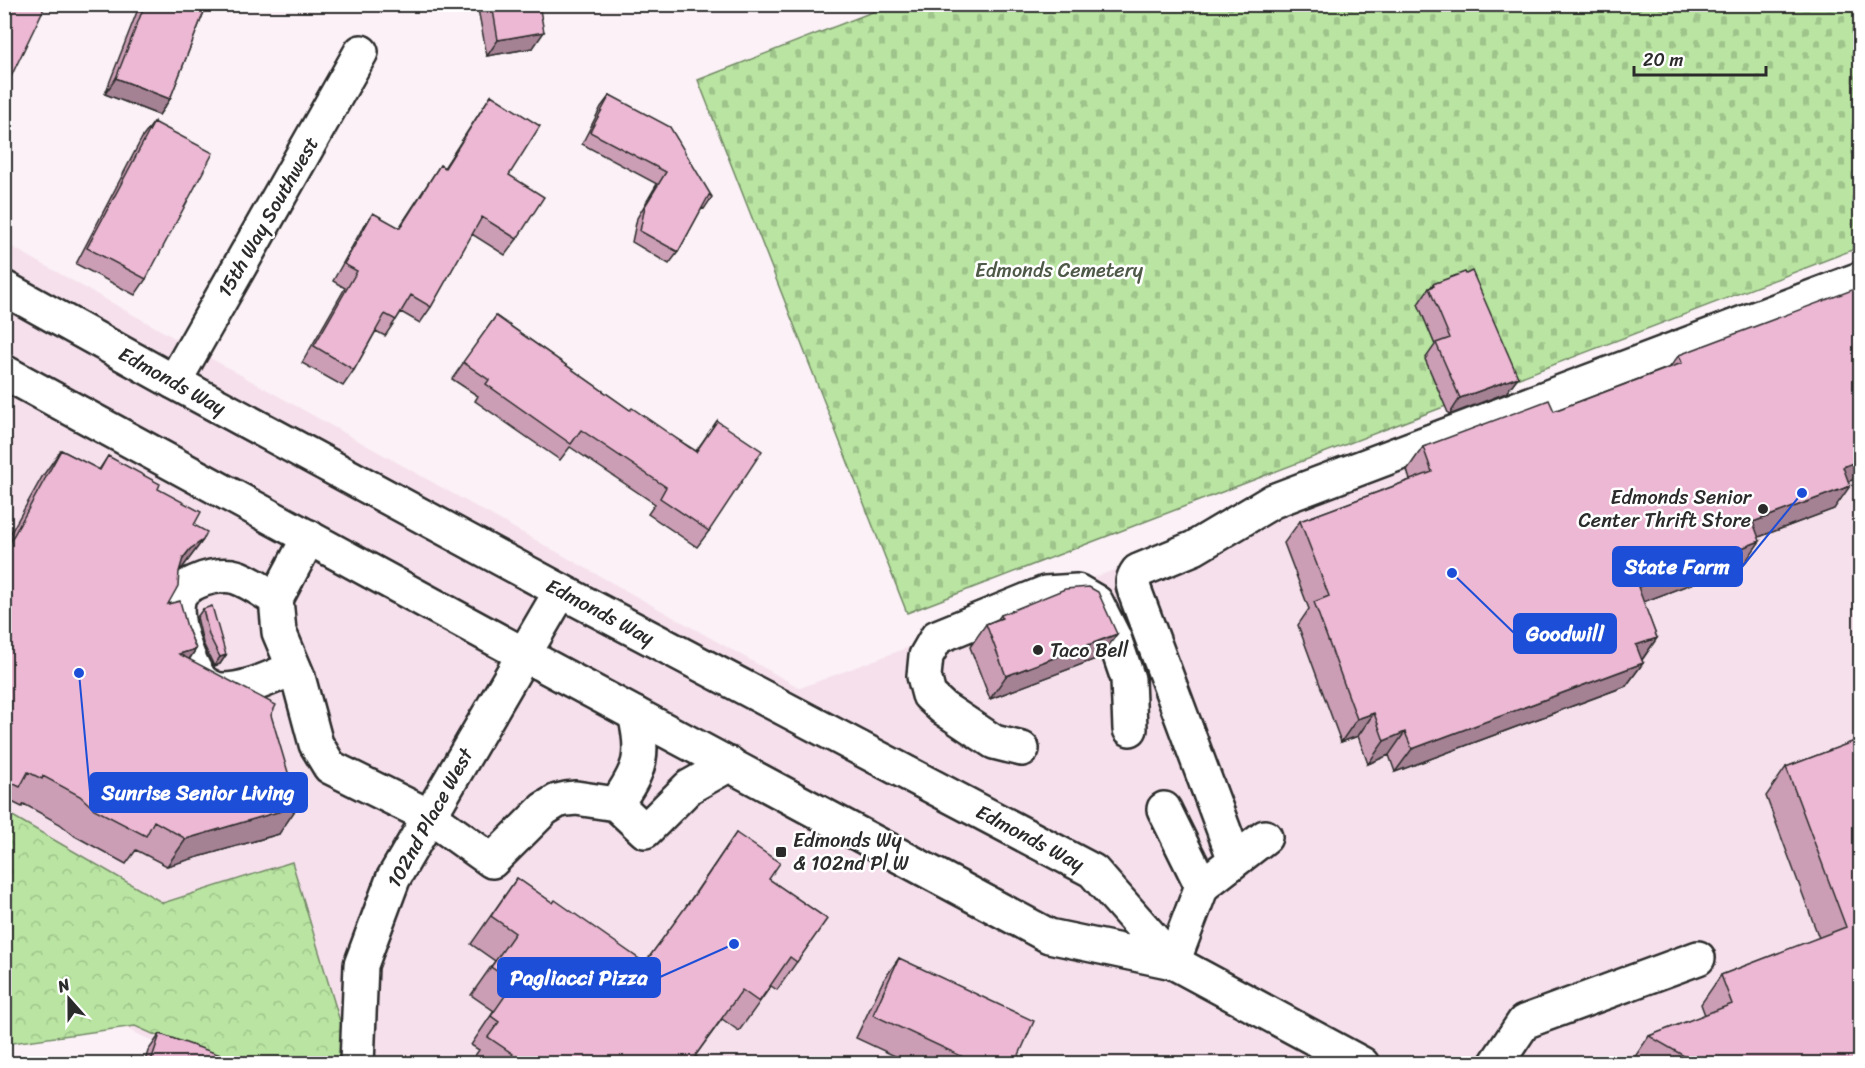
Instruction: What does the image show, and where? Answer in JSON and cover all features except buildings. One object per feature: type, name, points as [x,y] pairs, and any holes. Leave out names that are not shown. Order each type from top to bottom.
[{"type":"main road","name":"15th Way Southwest","points":[[174,382],[361,52]]},
{"type":"main road","points":[[1235,860],[1132,583],[1138,571],[1194,548],[1273,501],[1860,279]]},
{"type":"main road","name":"Edmonds Way","points":[[4,288],[561,591],[1093,871],[1173,962]]},
{"type":"main road","name":"Edmonds Way","points":[[4,372],[1049,936],[1173,962],[1362,1064]]},
{"type":"main road","points":[[309,537],[276,598],[279,632],[294,668],[316,744],[330,767],[429,816],[492,861],[544,809],[557,801],[576,798],[616,804],[645,831],[689,787],[730,764]]},
{"type":"main road","points":[[276,598],[235,576],[212,576],[202,579],[192,583],[181,593],[178,608],[179,628],[189,660],[202,682],[218,690],[258,682],[294,668]]},
{"type":"main road","name":"102nd Place West","points":[[357,1064],[361,965],[393,879],[561,591]]},
{"type":"main road","points":[[1022,749],[994,742],[943,708],[929,695],[924,676],[926,656],[938,637],[1045,593],[1077,591],[1096,602],[1114,638],[1128,679],[1130,729]]},
{"type":"main road","points":[[616,804],[637,768],[641,756],[642,744],[635,714]]},
{"type":"main road","points":[[1164,809],[1202,886]]},
{"type":"main road","points":[[1173,962],[1202,886],[1264,837]]},
{"type":"main road","points":[[1496,1064],[1524,1022],[1698,958]]},
{"type":"shaded area","points":[[5,243],[800,688],[1860,290],[1860,1063],[201,1064],[5,971]]},
{"type":"green space","name":"Edmonds Cemetery","points":[[890,5],[1860,5],[1860,247],[907,613],[698,80]]},
{"type":"green space","points":[[4,811],[163,903],[292,862],[345,1038],[343,1063],[218,1063],[135,1026],[5,1044]]},
{"type":"place","name":"State Farm","points":[[1802,493]]},
{"type":"place","name":"Edmonds Senior Center Thrift Store","points":[[1763,509]]},
{"type":"place","name":"Goodwill","points":[[1452,573]]},
{"type":"place","name":"Taco Bell","points":[[1038,650]]},
{"type":"place","name":"Sunrise Senior Living","points":[[79,673]]},
{"type":"place","name":"Edmonds Wy & 102nd Pl W","points":[[781,852]]},
{"type":"place","name":"Pagliacci Pizza","points":[[734,944]]}]
